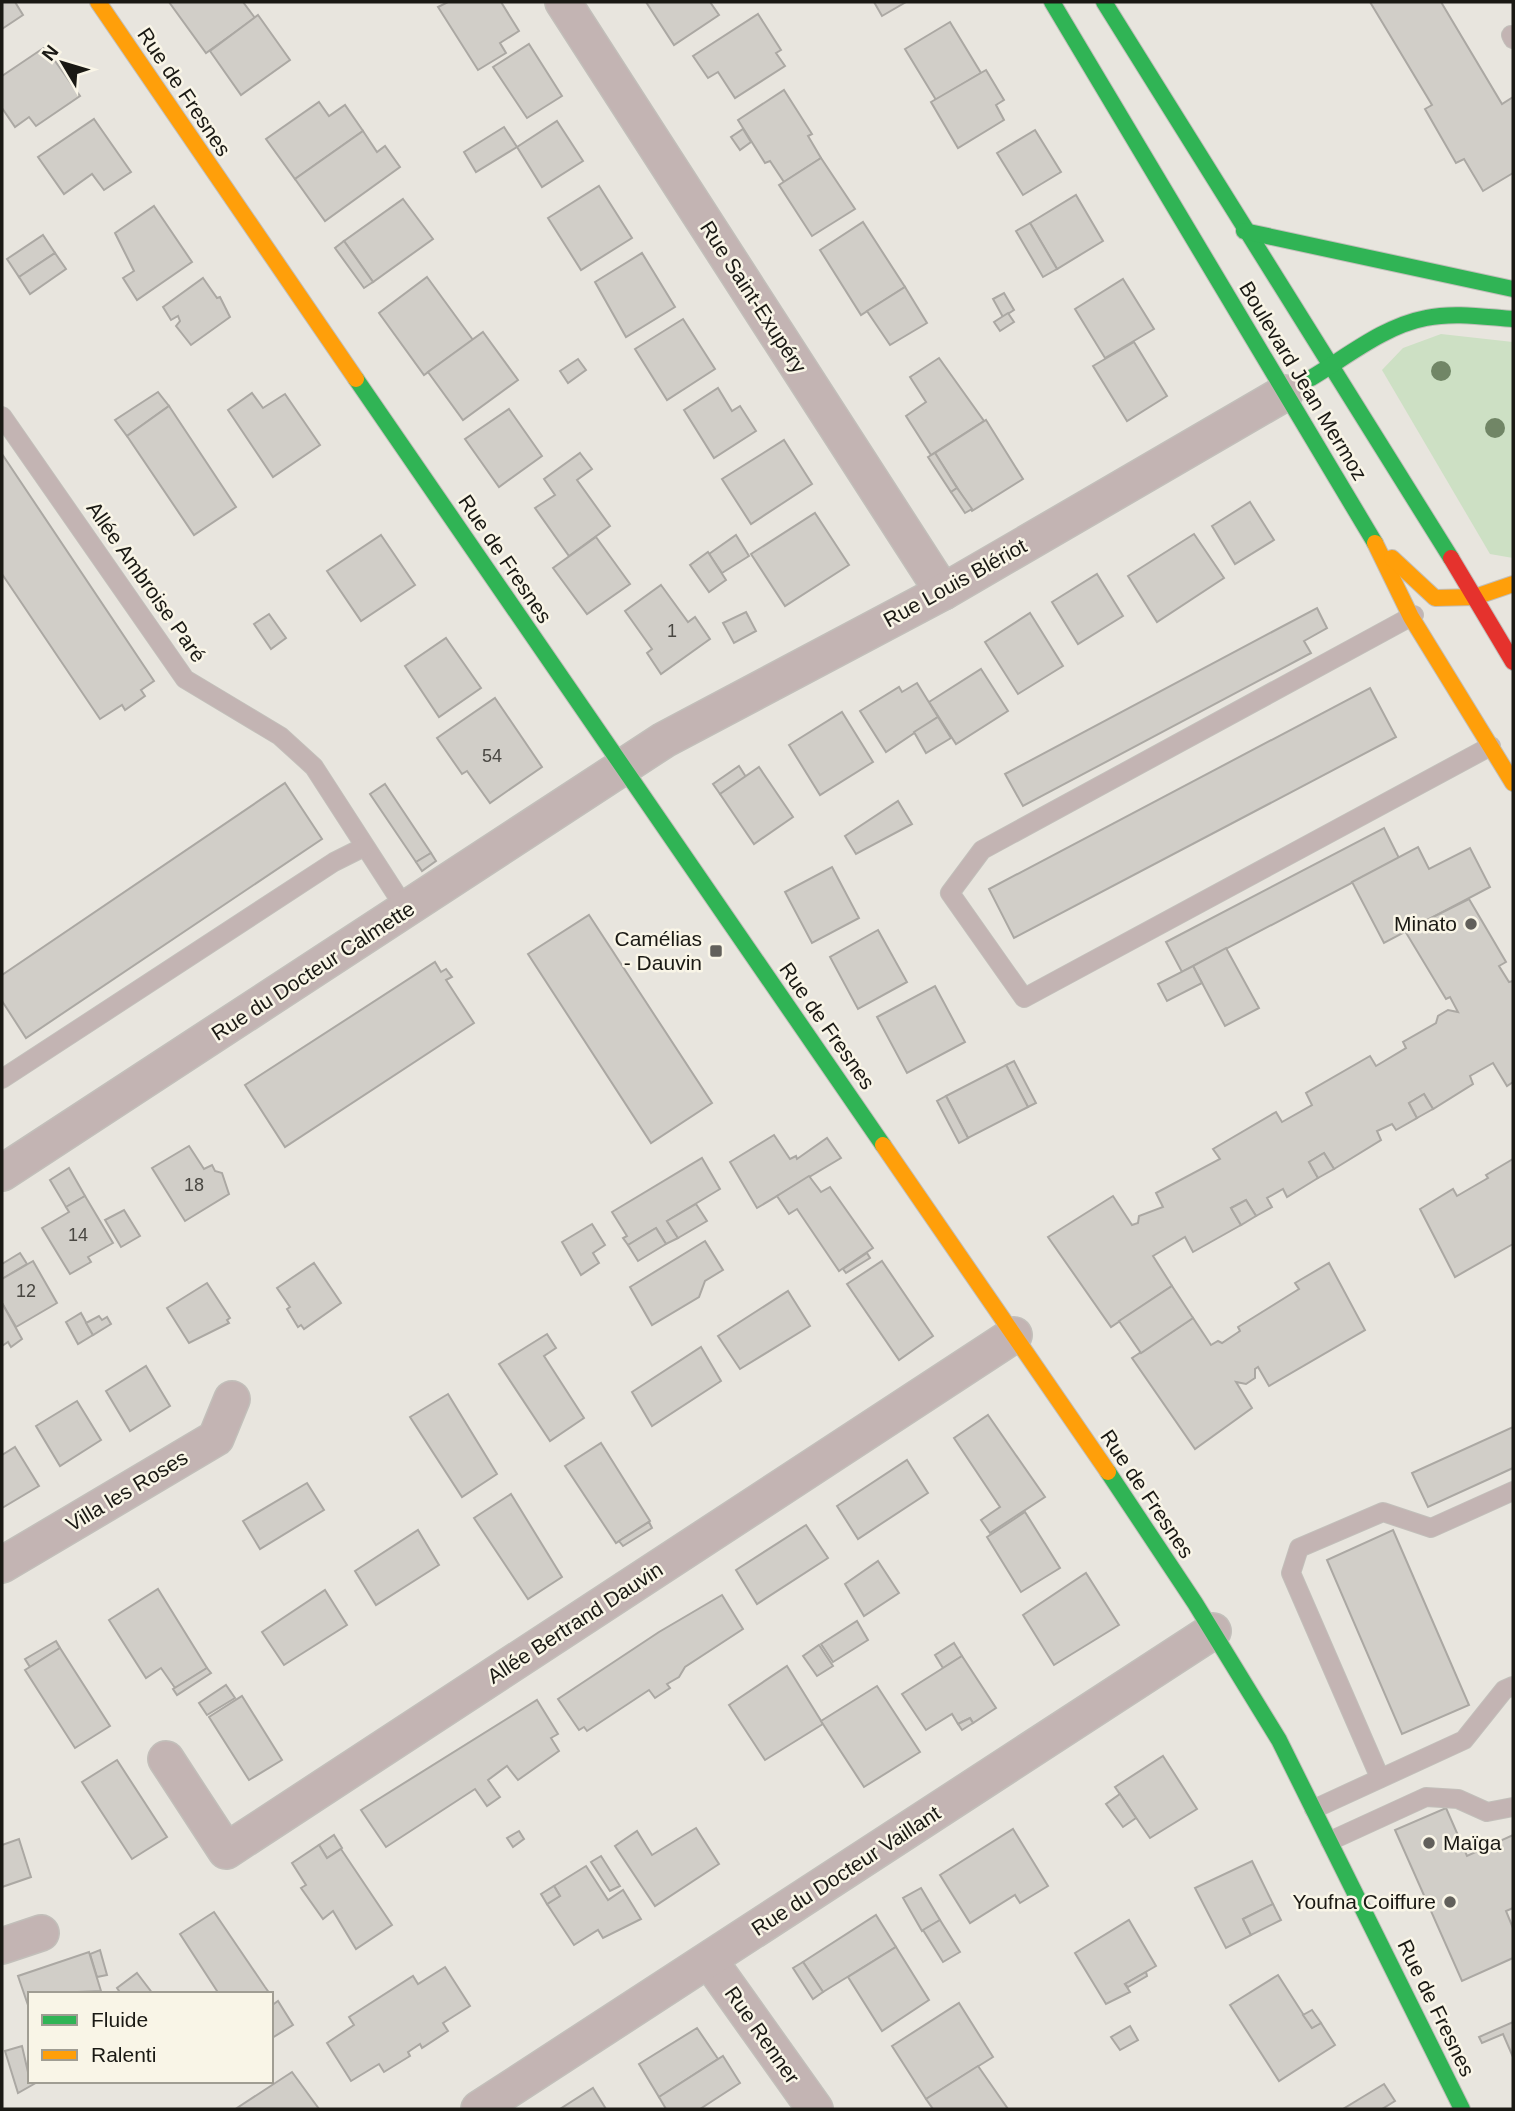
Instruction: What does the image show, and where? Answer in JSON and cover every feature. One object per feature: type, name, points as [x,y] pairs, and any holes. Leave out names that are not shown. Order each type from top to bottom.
[{"type":"street","name":"Rue de Fresnes","points":[[98,2],[1014,1335],[1213,1631],[1279,1740],[1462,2109]]},
{"type":"street","name":"Rue Saint-Exupéry","points":[[563,2],[943,592]]},
{"type":"street","name":"Boulevard Jean Mermoz","points":[[1052,2],[1373,539],[1411,617],[1513,783]]},
{"type":"street","name":"Boulevard Jean Mermoz","points":[[1104,2],[1513,662]]},
{"type":"street","points":[[1244,231],[1511,289]]},
{"type":"street","points":[[1285,393],[1393,330],[1425,318],[1453,315],[1513,319]]},
{"type":"street","name":"Rue Louis Blériot","points":[[622,767],[664,740],[943,592],[1285,393]]},
{"type":"street","points":[[1373,539],[1435,598],[1475,597],[1513,584]]},
{"type":"street","name":"Rue du Docteur Calmette","points":[[2,1173],[407,911],[622,767]]},
{"type":"street","name":"Allée Bertrand Dauvin","points":[[166,1759],[226,1851],[1014,1335]]},
{"type":"street","name":"Villa les Roses","points":[[2,1565],[216,1438],[233,1399]]},
{"type":"street","name":"Rue du Docteur Vaillant","points":[[479,2109],[1213,1631]]},
{"type":"street","points":[[2,1946],[41,1933]]},
{"type":"street","name":"Rue Renner","points":[[709,1960],[815,2109]]},
{"type":"lane","name":"Allée Ambroise Paré","points":[[2,416],[185,679],[279,736],[314,767],[407,911]]},
{"type":"lane","points":[[1435,598],[1411,617],[982,850],[950,893],[1024,998],[1491,746]]},
{"type":"lane","points":[[2,1079],[334,862],[364,847]]},
{"type":"lane","points":[[1380,1778],[1291,1573],[1299,1548],[1383,1512],[1431,1528],[1513,1490]]},
{"type":"lane","points":[[1314,1809],[1464,1740],[1504,1690],[1513,1686]]},
{"type":"lane","points":[[1330,1841],[1426,1797],[1458,1799],[1487,1812],[1513,1807]]},
{"type":"green space","points":[[1441,334],[1513,342],[1513,558],[1490,554],[1382,370],[1403,348]]},
{"type":"building","points":[[2,2],[15,2],[23,15],[2,29]]},
{"type":"building","points":[[169,2],[243,2],[255,18],[206,53]]},
{"type":"building","points":[[448,2],[501,2],[519,31],[500,43],[506,53],[478,70],[438,7]]},
{"type":"building","points":[[646,2],[710,2],[719,15],[674,45]]},
{"type":"building","points":[[874,2],[906,2],[882,16]]},
{"type":"building","points":[[1370,2],[1441,2],[1502,104],[1513,97],[1513,173],[1483,191],[1464,159],[1456,163],[1425,109],[1432,105]]},
{"type":"building","points":[[758,14],[781,50],[776,53],[785,66],[735,98],[718,72],[708,78],[693,56]]},
{"type":"building","points":[[258,15],[290,60],[241,95],[210,51]]},
{"type":"building","points":[[950,22],[981,73],[936,100],[905,49]]},
{"type":"building","points":[[529,44],[562,96],[527,118],[493,67]]},
{"type":"building","points":[[45,47],[80,96],[36,126],[29,117],[15,127],[2,108],[2,76]]},
{"type":"building","points":[[986,70],[1004,100],[996,105],[1004,120],[958,148],[931,102]]},
{"type":"building","points":[[784,90],[812,134],[808,136],[821,158],[784,182],[770,161],[765,163],[738,120]]},
{"type":"building","points":[[319,102],[329,116],[345,105],[363,131],[295,179],[266,139]]},
{"type":"building","points":[[94,119],[131,172],[104,190],[92,174],[64,194],[38,157]]},
{"type":"building","points":[[557,121],[583,161],[542,187],[517,147]]},
{"type":"building","points":[[504,127],[517,147],[476,172],[464,152]]},
{"type":"building","points":[[743,129],[751,142],[740,150],[731,137]]},
{"type":"building","points":[[1035,130],[1061,172],[1023,195],[997,153]]},
{"type":"building","points":[[363,131],[377,152],[385,146],[400,167],[325,221],[295,179]]},
{"type":"building","points":[[821,158],[855,209],[812,236],[779,185]]},
{"type":"building","points":[[599,186],[632,238],[581,270],[548,218]]},
{"type":"building","points":[[1076,195],[1103,241],[1057,269],[1030,223]]},
{"type":"building","points":[[403,199],[433,239],[373,282],[344,241]]},
{"type":"building","points":[[154,206],[192,262],[137,300],[123,278],[134,271],[115,233]]},
{"type":"building","points":[[863,222],[905,287],[861,315],[820,250]]},
{"type":"building","points":[[1030,223],[1057,269],[1043,277],[1016,231]]},
{"type":"building","points":[[43,235],[55,253],[19,277],[7,259]]},
{"type":"building","points":[[344,241],[373,282],[364,288],[335,248]]},
{"type":"building","points":[[55,253],[66,269],[30,294],[19,277]]},
{"type":"building","points":[[642,253],[675,307],[626,337],[595,282]]},
{"type":"building","points":[[427,277],[473,340],[424,375],[379,313]]},
{"type":"building","points":[[203,278],[217,298],[220,297],[230,317],[191,345],[176,326],[180,321],[178,316],[171,320],[163,307]]},
{"type":"building","points":[[1123,279],[1154,329],[1105,358],[1075,309]]},
{"type":"building","points":[[905,287],[927,323],[890,345],[867,311]]},
{"type":"building","points":[[1004,293],[1014,310],[1003,317],[993,299]]},
{"type":"building","points":[[1008,313],[1014,322],[1000,331],[994,322]]},
{"type":"building","points":[[683,319],[715,369],[667,400],[635,349]]},
{"type":"building","points":[[483,332],[518,380],[463,420],[428,372]]},
{"type":"building","points":[[1134,342],[1167,396],[1127,421],[1093,366]]},
{"type":"building","points":[[939,358],[984,421],[931,455],[906,416],[926,402],[910,377]]},
{"type":"building","points":[[578,359],[586,370],[568,383],[560,371]]},
{"type":"building","points":[[718,388],[732,411],[740,406],[756,431],[714,458],[684,410]]},
{"type":"building","points":[[158,392],[169,406],[127,436],[115,420]]},
{"type":"building","points":[[252,393],[263,408],[285,394],[320,445],[273,477],[228,410]]},
{"type":"building","points":[[169,406],[236,507],[194,535],[127,436]]},
{"type":"building","points":[[509,409],[542,456],[499,487],[465,439]]},
{"type":"building","points":[[986,420],[1023,479],[972,511],[935,453]]},
{"type":"building","points":[[784,440],[812,484],[751,524],[722,479]]},
{"type":"building","points":[[580,453],[592,469],[577,480],[610,526],[569,556],[535,508],[555,495],[544,479]]},
{"type":"building","points":[[935,453],[957,488],[951,492],[928,457]]},
{"type":"building","points":[[2,454],[154,681],[141,690],[145,696],[125,710],[122,705],[100,719],[2,574]]},
{"type":"building","points":[[957,488],[972,509],[965,513],[951,492]]},
{"type":"building","points":[[1250,502],[1274,540],[1235,564],[1212,526]]},
{"type":"building","points":[[815,513],[849,565],[785,606],[751,554]]},
{"type":"building","points":[[1194,534],[1224,578],[1157,622],[1128,576]]},
{"type":"building","points":[[381,535],[415,585],[361,621],[327,571]]},
{"type":"building","points":[[736,535],[749,556],[722,573],[709,554]]},
{"type":"building","points":[[596,537],[630,584],[587,614],[553,568]]},
{"type":"building","points":[[708,552],[726,580],[709,592],[690,565]]},
{"type":"building","points":[[1097,574],[1123,616],[1078,644],[1052,602]]},
{"type":"building","points":[[661,585],[688,622],[695,617],[710,639],[661,674],[647,653],[652,649],[625,611]]},
{"type":"building","points":[[1317,608],[1327,628],[1304,641],[1311,653],[1023,806],[1005,774]]},
{"type":"building","points":[[746,612],[756,631],[734,643],[723,623]]},
{"type":"building","points":[[1030,613],[1063,666],[1018,694],[985,642]]},
{"type":"building","points":[[269,614],[286,638],[271,649],[254,624]]},
{"type":"building","points":[[446,638],[481,688],[439,717],[405,666]]},
{"type":"building","points":[[981,669],[1008,711],[956,744],[929,702]]},
{"type":"building","points":[[917,683],[938,717],[886,752],[860,711],[899,687],[902,692]]},
{"type":"building","points":[[1370,688],[1396,737],[1014,938],[989,889]]},
{"type":"building","points":[[495,698],[542,767],[490,803],[467,771],[462,774],[437,738]]},
{"type":"building","points":[[842,712],[873,762],[820,795],[789,745]]},
{"type":"building","points":[[938,717],[951,738],[926,753],[914,732]]},
{"type":"building","points":[[739,766],[746,777],[720,794],[713,784]]},
{"type":"building","points":[[759,767],[793,817],[754,844],[720,794]]},
{"type":"building","points":[[285,783],[322,839],[26,1038],[2,1001],[2,975]]},
{"type":"building","points":[[385,784],[431,853],[416,862],[370,794]]},
{"type":"building","points":[[898,801],[912,824],[856,854],[845,836]]},
{"type":"building","points":[[1384,828],[1399,858],[1182,972],[1166,942]]},
{"type":"building","points":[[1418,847],[1429,869],[1470,848],[1490,887],[1384,943],[1352,882]]},
{"type":"building","points":[[431,853],[436,861],[422,871],[416,862]]},
{"type":"building","points":[[832,867],[859,918],[812,943],[785,892]]},
{"type":"building","points":[[1469,899],[1506,962],[1499,966],[1509,982],[1513,981],[1513,1082],[1507,1086],[1493,1063],[1470,1076],[1473,1084],[1433,1109],[1424,1094],[1409,1103],[1417,1118],[1396,1130],[1392,1124],[1377,1131],[1381,1140],[1334,1169],[1324,1153],[1309,1162],[1318,1178],[1287,1197],[1283,1189],[1267,1198],[1272,1207],[1256,1216],[1246,1200],[1231,1208],[1241,1225],[1193,1252],[1185,1237],[1153,1256],[1172,1286],[1111,1327],[1048,1237],[1113,1196],[1132,1225],[1138,1223],[1139,1216],[1163,1207],[1156,1193],[1220,1159],[1213,1149],[1276,1112],[1282,1122],[1312,1105],[1306,1093],[1370,1056],[1376,1066],[1406,1048],[1403,1042],[1436,1023],[1438,1016],[1448,1010],[1458,1012],[1450,997],[1446,999],[1405,931]]},
{"type":"building","points":[[589,915],[712,1103],[651,1143],[528,954]]},
{"type":"building","points":[[878,930],[907,982],[858,1009],[830,957]]},
{"type":"building","points":[[1226,948],[1259,1008],[1225,1026],[1193,966]]},
{"type":"building","points":[[435,962],[441,972],[446,969],[452,977],[446,980],[474,1023],[285,1147],[245,1085]]},
{"type":"building","points":[[1193,966],[1202,983],[1167,1001],[1158,984]]},
{"type":"building","points":[[935,986],[965,1042],[907,1073],[877,1017]]},
{"type":"building","points":[[1014,1061],[1036,1103],[1028,1107],[1006,1065]]},
{"type":"building","points":[[1006,1065],[1028,1107],[968,1138],[946,1096]]},
{"type":"building","points":[[1424,1094],[1433,1109],[1417,1118],[1409,1103]]},
{"type":"building","points":[[946,1096],[968,1138],[959,1143],[937,1101]]},
{"type":"building","points":[[774,1135],[790,1159],[796,1156],[797,1159],[827,1138],[841,1158],[757,1208],[730,1162]]},
{"type":"building","points":[[189,1146],[204,1169],[212,1165],[215,1171],[222,1173],[229,1194],[185,1221],[152,1168]]},
{"type":"building","points":[[1324,1153],[1334,1169],[1318,1178],[1309,1162]]},
{"type":"building","points":[[702,1158],[720,1189],[667,1221],[678,1238],[666,1244],[656,1228],[628,1245],[623,1238],[627,1236],[612,1212]]},
{"type":"building","points":[[1513,1159],[1513,1244],[1455,1277],[1420,1209],[1453,1189],[1457,1196]]},
{"type":"building","points":[[69,1168],[85,1196],[66,1207],[50,1180]]},
{"type":"building","points":[[809,1176],[821,1192],[830,1187],[873,1248],[839,1271],[797,1209],[789,1214],[777,1196]]},
{"type":"building","points":[[85,1196],[113,1243],[88,1257],[91,1262],[70,1274],[42,1228],[69,1212],[66,1207]]},
{"type":"building","points":[[1246,1200],[1256,1216],[1241,1225],[1231,1208]]},
{"type":"building","points":[[696,1204],[707,1221],[678,1238],[667,1221]]},
{"type":"building","points":[[124,1210],[140,1236],[121,1247],[105,1220]]},
{"type":"building","points":[[592,1224],[605,1245],[593,1253],[599,1263],[581,1275],[562,1242]]},
{"type":"building","points":[[656,1228],[666,1244],[638,1261],[628,1245]]},
{"type":"building","points":[[705,1241],[723,1270],[705,1281],[699,1297],[652,1325],[630,1287]]},
{"type":"building","points":[[20,1253],[27,1264],[2,1279],[2,1264]]},
{"type":"building","points":[[867,1253],[870,1258],[846,1273],[843,1269]]},
{"type":"building","points":[[33,1261],[57,1303],[16,1327],[2,1303],[2,1279]]},
{"type":"building","points":[[882,1261],[933,1336],[899,1360],[847,1284]]},
{"type":"building","points":[[314,1263],[341,1303],[304,1329],[301,1325],[298,1327],[287,1309],[290,1307],[277,1288]]},
{"type":"building","points":[[1329,1263],[1365,1330],[1269,1386],[1258,1367],[1255,1369],[1255,1378],[1246,1384],[1236,1382],[1252,1408],[1195,1449],[1132,1358],[1193,1318],[1211,1345],[1218,1341],[1222,1343],[1240,1331],[1238,1327],[1299,1289],[1295,1283]]},
{"type":"building","points":[[207,1283],[230,1318],[227,1320],[229,1323],[189,1343],[167,1308]]},
{"type":"building","points":[[1172,1286],[1193,1318],[1141,1353],[1119,1321]]},
{"type":"building","points":[[788,1291],[810,1326],[740,1369],[718,1336]]},
{"type":"building","points":[[2,1303],[22,1339],[11,1347],[8,1342],[2,1346]]},
{"type":"building","points":[[81,1313],[93,1335],[78,1344],[66,1322]]},
{"type":"building","points":[[99,1316],[102,1320],[107,1317],[111,1324],[93,1335],[86,1323]]},
{"type":"building","points":[[547,1334],[556,1348],[544,1356],[584,1418],[550,1441],[499,1364]]},
{"type":"building","points":[[701,1347],[721,1381],[652,1426],[632,1392]]},
{"type":"building","points":[[146,1366],[170,1406],[130,1431],[106,1391]]},
{"type":"building","points":[[448,1394],[497,1474],[462,1497],[410,1417]]},
{"type":"building","points":[[77,1401],[101,1440],[60,1466],[36,1426]]},
{"type":"building","points":[[988,1415],[1045,1497],[990,1533],[981,1520],[1000,1507],[954,1438]]},
{"type":"building","points":[[1513,1427],[1513,1468],[1428,1507],[1412,1473]]},
{"type":"building","points":[[601,1443],[650,1521],[616,1543],[565,1466]]},
{"type":"building","points":[[15,1447],[39,1486],[2,1508],[2,1455]]},
{"type":"building","points":[[907,1460],[928,1493],[858,1539],[837,1506]]},
{"type":"building","points":[[307,1483],[324,1510],[260,1549],[243,1521]]},
{"type":"building","points":[[511,1494],[562,1577],[528,1599],[474,1518]]},
{"type":"building","points":[[1025,1512],[1060,1568],[1021,1592],[987,1537]]},
{"type":"building","points":[[649,1522],[652,1528],[623,1546],[619,1541]]},
{"type":"building","points":[[806,1525],[828,1558],[757,1604],[736,1570]]},
{"type":"building","points":[[418,1530],[439,1565],[376,1605],[355,1571]]},
{"type":"building","points":[[1393,1530],[1469,1705],[1402,1734],[1327,1560]]},
{"type":"building","points":[[878,1561],[899,1593],[864,1616],[845,1584]]},
{"type":"building","points":[[1086,1573],[1119,1625],[1054,1665],[1023,1615]]},
{"type":"building","points":[[158,1589],[207,1668],[175,1688],[161,1668],[146,1678],[109,1620]]},
{"type":"building","points":[[325,1590],[347,1625],[284,1665],[262,1632]]},
{"type":"building","points":[[722,1595],[743,1629],[685,1667],[679,1677],[667,1684],[670,1688],[655,1698],[649,1690],[587,1731],[584,1727],[579,1730],[558,1699],[659,1632]]},
{"type":"building","points":[[857,1621],[868,1640],[833,1662],[821,1644]]},
{"type":"building","points":[[56,1641],[60,1648],[30,1667],[25,1659]]},
{"type":"building","points":[[954,1643],[962,1656],[943,1668],[935,1655]]},
{"type":"building","points":[[819,1645],[833,1666],[817,1676],[803,1656]]},
{"type":"building","points":[[60,1648],[110,1726],[75,1748],[25,1670]]},
{"type":"building","points":[[962,1656],[996,1708],[973,1723],[970,1718],[958,1724],[952,1714],[926,1730],[902,1694]]},
{"type":"building","points":[[787,1666],[823,1724],[765,1760],[729,1705]]},
{"type":"building","points":[[207,1668],[211,1673],[177,1695],[173,1689]]},
{"type":"building","points":[[226,1685],[235,1698],[207,1715],[199,1703]]},
{"type":"building","points":[[877,1686],[920,1752],[864,1787],[821,1721]]},
{"type":"building","points":[[242,1696],[282,1760],[249,1780],[209,1717]]},
{"type":"building","points":[[537,1700],[558,1734],[551,1738],[559,1751],[518,1780],[507,1766],[488,1780],[500,1797],[487,1806],[475,1789],[386,1847],[361,1810]]},
{"type":"building","points":[[970,1718],[973,1723],[962,1730],[958,1724]]},
{"type":"building","points":[[1163,1756],[1197,1809],[1150,1838],[1115,1787]]},
{"type":"building","points":[[117,1760],[167,1837],[132,1859],[82,1782]]},
{"type":"building","points":[[1120,1794],[1136,1818],[1123,1827],[1106,1804]]},
{"type":"building","points":[[1446,1808],[1467,1856],[1513,1835],[1513,1908],[1506,1911],[1513,1928],[1513,1958],[1462,1981],[1395,1830]]},
{"type":"building","points":[[696,1828],[719,1864],[655,1906],[615,1846],[637,1831],[652,1855]]},
{"type":"building","points":[[1013,1829],[1048,1886],[1020,1903],[1015,1895],[970,1923],[940,1875]]},
{"type":"building","points":[[519,1831],[524,1839],[513,1847],[507,1838]]},
{"type":"building","points":[[334,1835],[342,1848],[327,1858],[319,1845]]},
{"type":"building","points":[[19,1839],[31,1877],[2,1887],[2,1845]]},
{"type":"building","points":[[319,1845],[327,1858],[341,1849],[392,1925],[356,1949],[333,1911],[323,1919],[301,1888],[306,1885],[292,1863]]},
{"type":"building","points":[[601,1856],[620,1886],[610,1891],[591,1862]]},
{"type":"building","points":[[1252,1861],[1273,1904],[1243,1919],[1251,1935],[1226,1948],[1195,1888]]},
{"type":"building","points":[[586,1866],[608,1900],[623,1890],[641,1919],[603,1938],[598,1930],[574,1945],[547,1904],[560,1896],[554,1886]]},
{"type":"building","points":[[554,1886],[560,1896],[547,1904],[541,1894]]},
{"type":"building","points":[[921,1888],[940,1920],[922,1931],[903,1898]]},
{"type":"building","points":[[1273,1904],[1281,1920],[1251,1935],[1243,1919]]},
{"type":"building","points":[[214,1912],[269,1992],[218,1992],[180,1934]]},
{"type":"building","points":[[876,1915],[896,1947],[823,1992],[803,1962]]},
{"type":"building","points":[[940,1920],[960,1952],[943,1962],[923,1930]]},
{"type":"building","points":[[1129,1920],[1156,1966],[1125,1984],[1130,1992],[1106,2004],[1075,1953]]},
{"type":"building","points":[[896,1947],[929,2000],[882,2031],[848,1977]]},
{"type":"building","points":[[100,1950],[107,1975],[97,1977],[90,1954]]},
{"type":"building","points":[[89,1952],[101,1991],[28,1992],[28,2005],[18,1976]]},
{"type":"building","points":[[803,1962],[823,1992],[813,1999],[793,1968]]},
{"type":"building","points":[[445,1967],[470,2006],[443,2023],[448,2031],[422,2048],[420,2044],[408,2052],[410,2056],[384,2072],[379,2064],[351,2081],[327,2043],[354,2025],[349,2017],[413,1976],[418,1984]]},
{"type":"building","points":[[1146,1972],[1147,1976],[1128,1987],[1125,1984]]},
{"type":"building","points":[[137,1973],[151,1992],[120,1992],[117,1988]]},
{"type":"building","points":[[1278,1975],[1312,2028],[1321,2023],[1335,2045],[1279,2081],[1230,2005]]},
{"type":"building","points":[[278,2001],[293,2025],[273,2037],[273,2005]]},
{"type":"building","points":[[959,2003],[993,2057],[926,2099],[892,2046]]},
{"type":"building","points":[[1312,2010],[1321,2023],[1312,2028],[1303,2015]]},
{"type":"building","points":[[1513,2022],[1513,2057],[1503,2034],[1482,2043],[1479,2037]]},
{"type":"building","points":[[1130,2026],[1138,2040],[1120,2050],[1111,2037]]},
{"type":"building","points":[[697,2028],[718,2059],[659,2097],[639,2064]]},
{"type":"building","points":[[22,2046],[28,2083],[34,2084],[18,2093],[5,2051]]},
{"type":"building","points":[[723,2056],[740,2083],[700,2109],[666,2109],[659,2097]]},
{"type":"building","points":[[978,2066],[1008,2109],[933,2109],[926,2099]]},
{"type":"building","points":[[292,2072],[319,2109],[237,2108]]},
{"type":"building","points":[[1384,2084],[1395,2101],[1382,2109],[1343,2109]]},
{"type":"building","points":[[593,2088],[606,2109],[560,2109]]},
{"type":"traffic: fast","points":[[1052,2],[1375,543]]},
{"type":"traffic: fast","points":[[1104,2],[1451,558]]},
{"type":"traffic: fast","points":[[1244,231],[1513,289]]},
{"type":"traffic: fast","points":[[1311,378],[1381,335],[1411,322],[1447,315],[1513,319]]},
{"type":"traffic: fast","points":[[356,379],[883,1145]]},
{"type":"traffic: fast","points":[[1108,1472],[1195,1603],[1279,1740],[1462,2109]]},
{"type":"traffic: slow","points":[[98,2],[356,379]]},
{"type":"traffic: slow","points":[[1375,543],[1411,617],[1513,783]]},
{"type":"traffic: slow","points":[[1392,558],[1435,598],[1475,597],[1513,584]]},
{"type":"traffic: slow","points":[[883,1145],[1108,1472]]},
{"type":"traffic: jam","points":[[1451,558],[1513,662]]},
{"type":"place","name":"Minato","points":[[1471,924]]},
{"type":"place","name":"Camélias - Dauvin","points":[[716,951]]},
{"type":"place","name":"Maïga","points":[[1429,1843]]},
{"type":"place","name":"Youfna Coiffure","points":[[1450,1902]]}]
